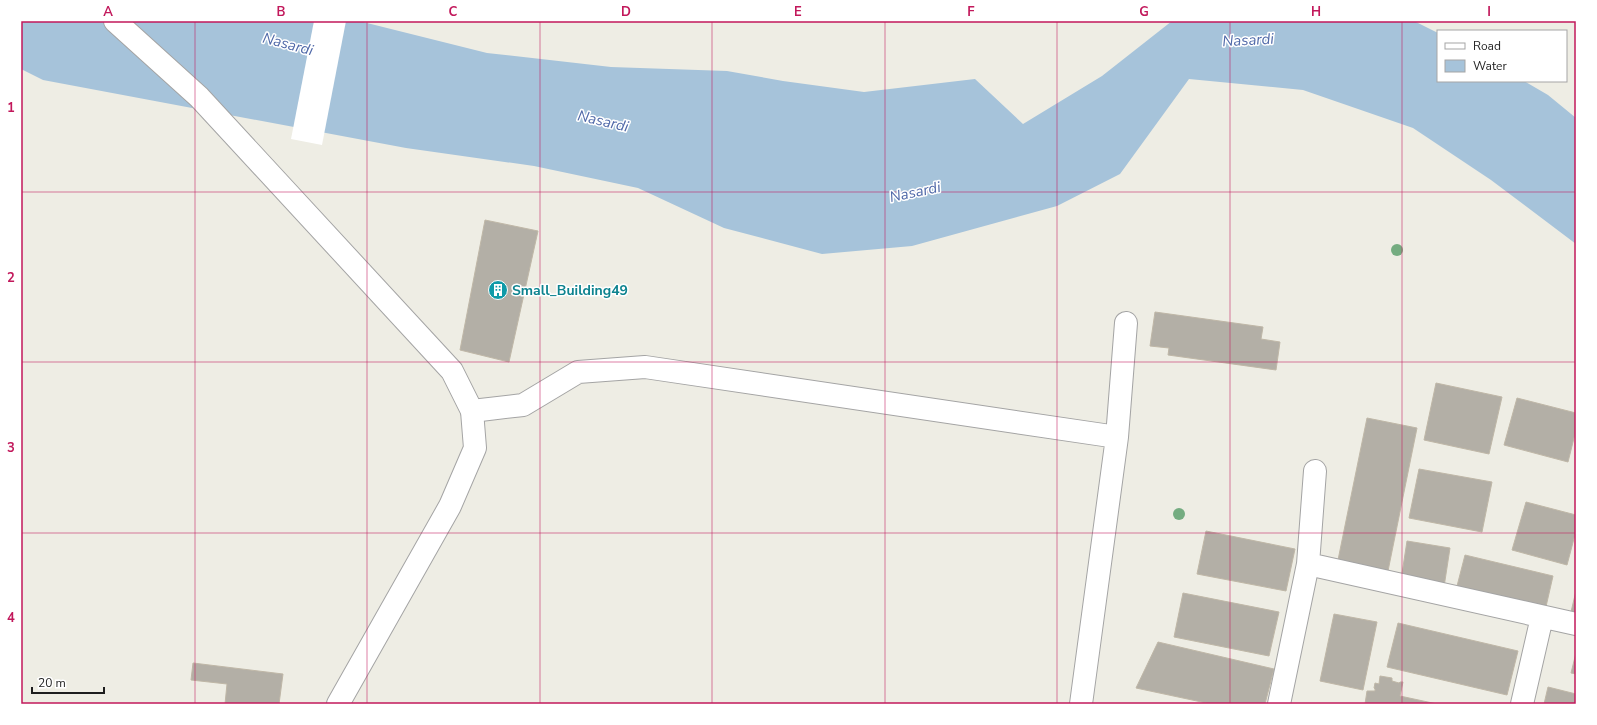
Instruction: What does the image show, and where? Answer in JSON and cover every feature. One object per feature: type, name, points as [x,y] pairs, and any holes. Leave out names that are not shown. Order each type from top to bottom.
[{"type":"street","points":[[115,21],[199,97],[452,371],[472,411],[475,448],[450,506],[338,704]]},
{"type":"street","points":[[1081,704],[1117,437],[1126,323]]},
{"type":"street","points":[[472,411],[523,405],[578,372],[646,367],[1117,437]]},
{"type":"street","points":[[1279,704],[1308,564],[1315,471]]},
{"type":"street","points":[[1308,564],[1576,624]]},
{"type":"street","points":[[1522,704],[1542,617]]},
{"type":"water","name":"Nasardi","points":[[21,21],[359,21],[487,53],[611,67],[727,71],[783,81],[864,92],[975,79],[1023,124],[1102,76],[1172,21],[1414,21],[1437,32],[1437,82],[1526,82],[1548,95],[1576,118],[1576,244],[1491,180],[1413,128],[1303,90],[1189,79],[1120,174],[1057,206],[912,246],[822,254],[724,228],[638,188],[534,166],[406,148],[43,80],[21,69]]},
{"type":"pier","points":[[314,21],[346,21],[322,145],[291,139]]},
{"type":"building","name":"Small_Building49","points":[[485,220],[538,231],[509,362],[460,350]]},
{"type":"building","points":[[1155,312],[1263,327],[1261,339],[1280,342],[1276,370],[1168,355],[1169,348],[1150,346]]},
{"type":"building","points":[[1436,383],[1502,397],[1489,454],[1424,440]]},
{"type":"building","points":[[1517,398],[1576,413],[1576,430],[1568,462],[1504,445]]},
{"type":"building","points":[[1367,418],[1417,428],[1388,571],[1338,560]]},
{"type":"building","points":[[1419,469],[1492,482],[1482,532],[1409,518]]},
{"type":"building","points":[[1526,502],[1576,515],[1576,531],[1567,565],[1512,550]]},
{"type":"building","points":[[1206,531],[1295,549],[1286,591],[1197,574]]},
{"type":"building","points":[[1407,541],[1450,548],[1444,587],[1401,580]]},
{"type":"building","points":[[1465,555],[1553,576],[1545,611],[1456,590]]},
{"type":"building","points":[[1576,591],[1576,617],[1570,616]]},
{"type":"building","points":[[1183,593],[1279,612],[1269,656],[1174,637]]},
{"type":"building","points":[[1334,614],[1377,622],[1363,690],[1320,681]]},
{"type":"building","points":[[1398,623],[1518,651],[1507,695],[1387,667]]},
{"type":"building","points":[[1158,642],[1274,669],[1265,704],[1211,704],[1136,688]]},
{"type":"building","points":[[1576,653],[1576,674],[1571,673]]},
{"type":"building","points":[[193,663],[283,674],[279,704],[225,704],[227,684],[191,680]]},
{"type":"building","points":[[1380,676],[1392,678],[1392,681],[1399,683],[1403,682],[1400,696],[1437,704],[1365,704],[1367,691],[1375,691],[1375,683],[1379,684]]},
{"type":"building","points":[[1548,687],[1576,694],[1576,704],[1544,704]]},
{"type":"place","name":"Small_Building49","points":[[498,290]]}]
